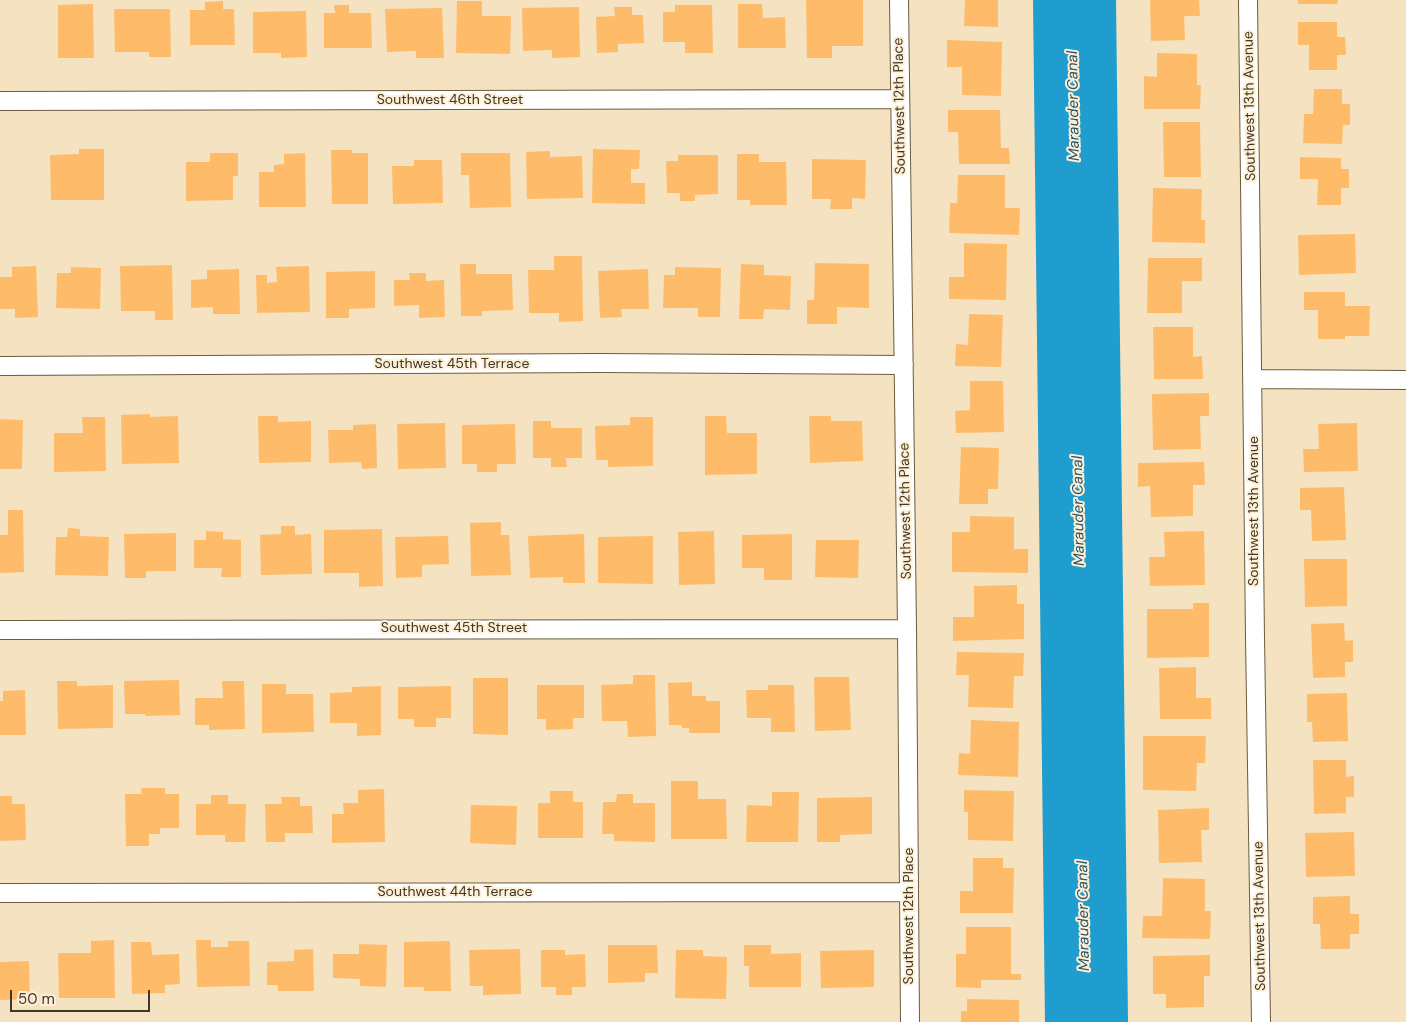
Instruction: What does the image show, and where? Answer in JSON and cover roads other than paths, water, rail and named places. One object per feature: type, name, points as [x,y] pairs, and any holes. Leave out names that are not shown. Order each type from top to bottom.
[{"type":"street","name":"Southwest 12th Place","points":[[899,0],[910,1022]]},
{"type":"street","name":"Southwest 13th Avenue","points":[[1248,0],[1261,1022]]},
{"type":"street","name":"Southwest 46th Street","points":[[0,101],[900,99]]},
{"type":"street","name":"Southwest 45th Terrace","points":[[0,366],[590,363],[904,365]]},
{"type":"street","points":[[1253,379],[1406,380]]},
{"type":"street","name":"Southwest 45th Street","points":[[0,630],[907,629]]},
{"type":"street","name":"Southwest 44th Terrace","points":[[0,893],[909,892]]},
{"type":"water","name":"Marauder Canal","points":[[1033,0],[1116,0],[1128,1022],[1045,1022]]}]
